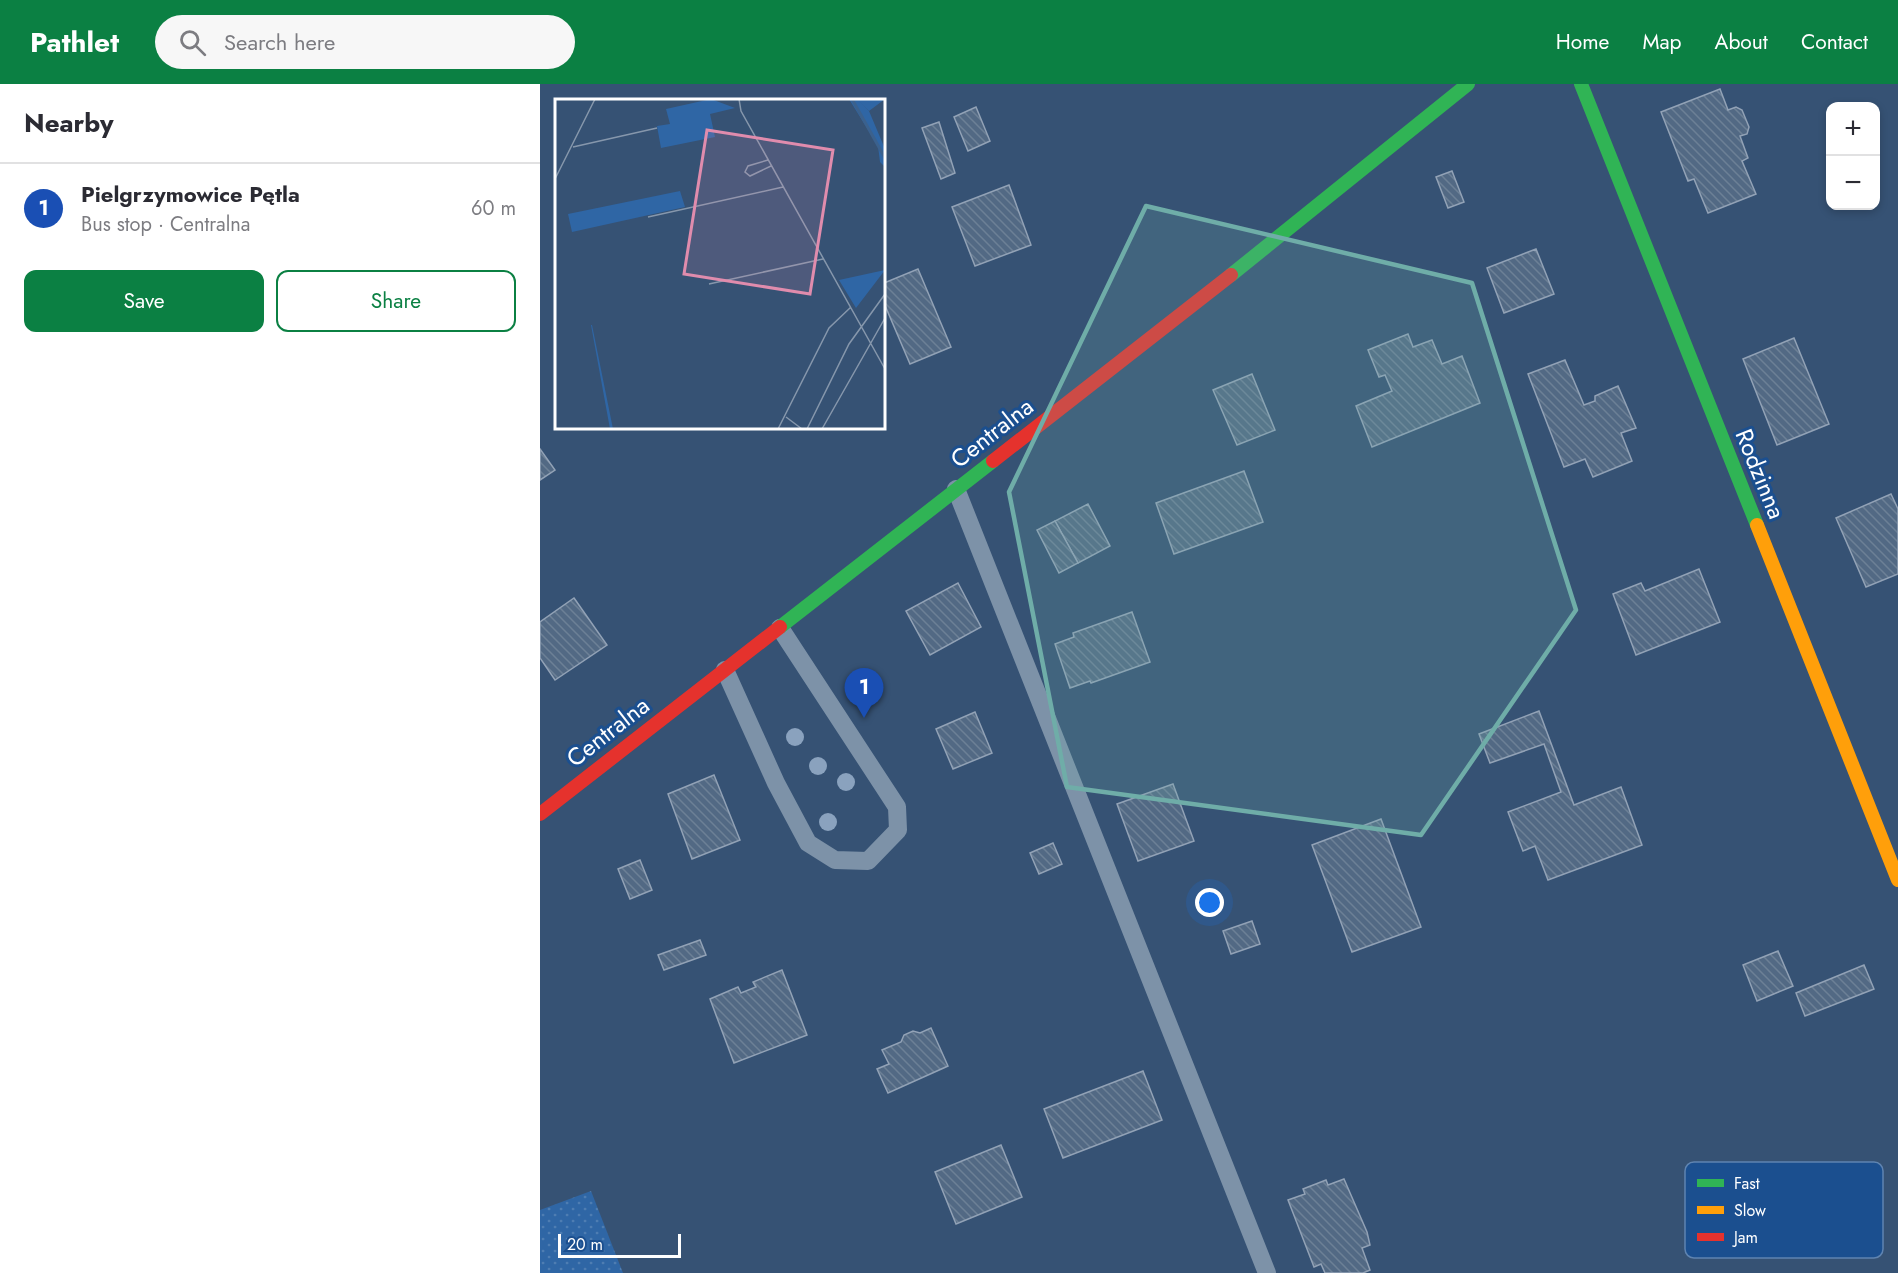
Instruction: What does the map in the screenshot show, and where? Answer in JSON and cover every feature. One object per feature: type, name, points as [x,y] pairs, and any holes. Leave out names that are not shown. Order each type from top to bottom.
[{"type":"street","name":"Centralna","points":[[540,813],[1244,265],[1468,84]]},
{"type":"street","name":"Rodzinna","points":[[1581,84],[1898,880]]},
{"type":"lane","points":[[956,489],[1267,1273]]},
{"type":"lane","points":[[725,670],[776,783],[808,843],[835,860],[868,861],[898,830],[897,807],[780,628]]},
{"type":"highlighted area","points":[[1146,206],[1472,283],[1576,610],[1421,835],[1067,787],[1009,492]]},
{"type":"shaded area","points":[[591,1191],[623,1273],[540,1273],[540,1210]]},
{"type":"building","points":[[1720,89],[1728,110],[1736,107],[1742,110],[1749,127],[1747,134],[1740,136],[1748,158],[1742,161],[1756,194],[1708,213],[1694,179],[1688,181],[1661,112]]},
{"type":"building","points":[[976,107],[990,141],[968,151],[954,117]]},
{"type":"building","points":[[939,122],[955,173],[941,179],[922,128]]},
{"type":"building","points":[[1452,171],[1464,202],[1448,208],[1436,177]]},
{"type":"building","points":[[1009,185],[1031,245],[975,266],[952,207]]},
{"type":"building","points":[[1536,249],[1554,294],[1504,313],[1487,268]]},
{"type":"building","points":[[918,269],[951,347],[910,364],[885,305],[885,283]]},
{"type":"building","points":[[1408,334],[1413,347],[1432,340],[1442,364],[1462,356],[1480,403],[1372,447],[1356,406],[1392,391],[1385,375],[1379,377],[1368,350]]},
{"type":"building","points":[[1794,338],[1829,424],[1777,445],[1743,359]]},
{"type":"building","points":[[1565,360],[1584,405],[1595,401],[1595,396],[1618,386],[1636,428],[1621,433],[1632,461],[1593,477],[1585,459],[1564,467],[1528,374]]},
{"type":"building","points":[[1252,374],[1275,430],[1237,445],[1213,390]]},
{"type":"building","points":[[540,449],[555,470],[540,480]]},
{"type":"building","points":[[1244,471],[1263,522],[1174,554],[1156,503]]},
{"type":"building","points":[[1891,494],[1898,509],[1898,574],[1866,587],[1836,518]]},
{"type":"building","points":[[1088,504],[1110,546],[1078,563],[1055,521]]},
{"type":"building","points":[[1055,521],[1078,563],[1059,573],[1037,530]]},
{"type":"building","points":[[1699,569],[1720,622],[1636,655],[1613,594],[1641,583],[1645,591]]},
{"type":"building","points":[[958,583],[981,627],[930,655],[906,611]]},
{"type":"building","points":[[574,598],[607,645],[555,680],[540,658],[540,622]]},
{"type":"building","points":[[1132,612],[1150,662],[1070,688],[1055,644],[1074,637],[1073,633]]},
{"type":"building","points":[[1539,711],[1574,805],[1621,787],[1642,845],[1548,880],[1535,846],[1523,851],[1508,812],[1561,792],[1544,744],[1490,763],[1479,734]]},
{"type":"building","points":[[975,712],[992,753],[953,769],[936,729]]},
{"type":"building","points":[[714,775],[740,840],[692,859],[668,794]]},
{"type":"building","points":[[1173,784],[1194,841],[1138,861],[1117,804]]},
{"type":"building","points":[[1381,819],[1421,927],[1352,952],[1312,845]]},
{"type":"building","points":[[1053,843],[1062,864],[1039,874],[1030,853]]},
{"type":"building","points":[[640,860],[652,890],[630,899],[618,869]]},
{"type":"building","points":[[1252,921],[1260,944],[1231,954],[1223,931]]},
{"type":"building","points":[[700,940],[706,955],[664,970],[658,955]]},
{"type":"building","points":[[1778,951],[1793,986],[1757,1001],[1743,965]]},
{"type":"building","points":[[1864,965],[1874,989],[1805,1016],[1796,993]]},
{"type":"building","points":[[782,970],[807,1035],[734,1063],[710,999],[738,987],[741,993],[756,987],[753,982]]},
{"type":"building","points":[[931,1028],[948,1066],[888,1093],[877,1069],[889,1064],[882,1050],[901,1042],[904,1035],[913,1031],[920,1033]]},
{"type":"building","points":[[1143,1071],[1162,1120],[1063,1158],[1044,1109]]},
{"type":"building","points":[[1001,1145],[1022,1197],[956,1224],[935,1172]]},
{"type":"building","points":[[1344,1179],[1367,1232],[1370,1245],[1362,1248],[1370,1270],[1363,1273],[1325,1273],[1321,1264],[1314,1267],[1288,1200],[1305,1194],[1303,1189],[1326,1180],[1328,1185]]},
{"type":"traffic: fast","points":[[1231,275],[1468,84]]},
{"type":"traffic: fast","points":[[1581,84],[1757,525]]},
{"type":"traffic: fast","points":[[780,627],[993,461]]},
{"type":"traffic: slow","points":[[1757,525],[1898,880]]},
{"type":"traffic: jam","points":[[993,461],[1231,275]]},
{"type":"traffic: jam","points":[[540,814],[780,627]]},
{"type":"place","name":"Pielgrzymowice Pętla","points":[[864,718]]}]
